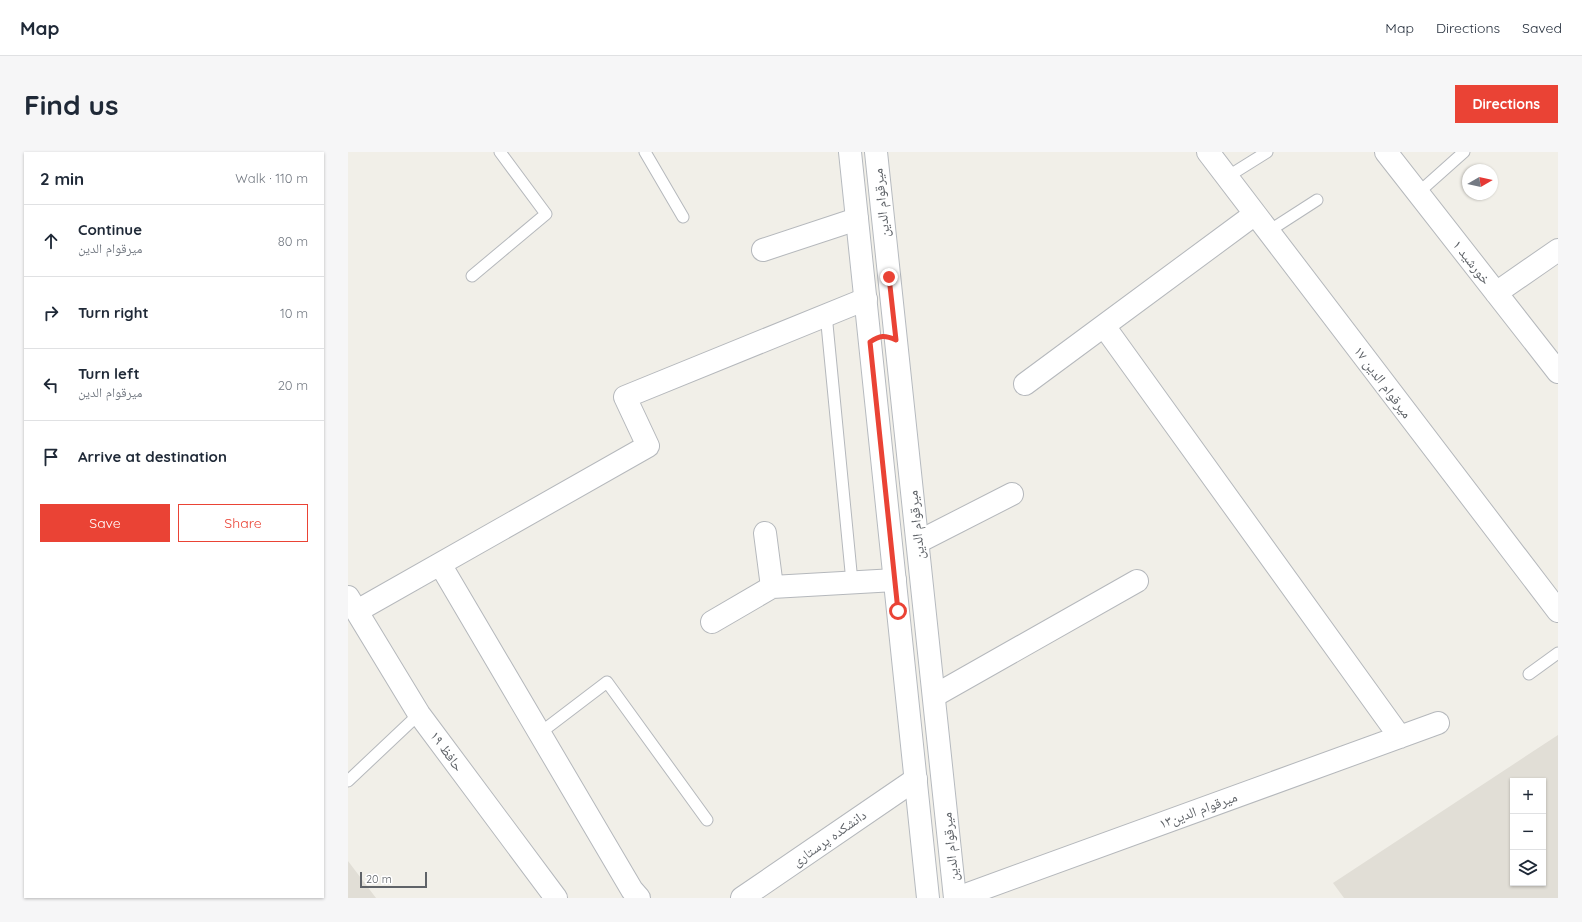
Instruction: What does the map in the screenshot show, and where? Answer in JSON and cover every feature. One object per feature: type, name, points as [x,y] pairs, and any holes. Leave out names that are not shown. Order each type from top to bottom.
[{"type":"street","name":"میرقوام الدین","points":[[850,152],[928,898]]},
{"type":"street","name":"میرقوام الدین","points":[[876,152],[956,898]]},
{"type":"street","name":"میرقوام الدین ۱۷","points":[[1208,152],[1558,611]]},
{"type":"street","name":"خورشید ۱","points":[[1386,152],[1558,372]]},
{"type":"street","points":[[1025,384],[1255,214]]},
{"type":"street","points":[[763,250],[857,219]]},
{"type":"street","points":[[1496,293],[1558,250]]},
{"type":"street","points":[[863,278],[871,283],[881,283],[889,277]]},
{"type":"street","points":[[352,604],[440,564],[648,446],[625,396],[866,299]]},
{"type":"street","points":[[1104,326],[1400,737]]},
{"type":"street","points":[[870,342],[878,337],[887,336],[896,340]]},
{"type":"street","points":[[918,542],[1012,494]]},
{"type":"street","points":[[765,533],[772,587]]},
{"type":"street","points":[[440,564],[632,890],[639,898]]},
{"type":"street","points":[[712,622],[772,587],[895,580]]},
{"type":"street","points":[[934,696],[1137,581]]},
{"type":"street","name":"حافظ ۱۹","points":[[352,604],[419,714],[556,898]]},
{"type":"street","name":"میرقوام الدین۱۳","points":[[956,898],[1438,723]]},
{"type":"street","name":"دانشکده پرستاری","points":[[742,898],[916,779]]},
{"type":"lane","points":[[472,276],[546,214],[500,152]]},
{"type":"lane","points":[[645,152],[684,217]]},
{"type":"lane","points":[[1227,177],[1267,152]]},
{"type":"lane","points":[[1418,193],[1464,152]]},
{"type":"lane","points":[[1269,231],[1316,200]]},
{"type":"lane","points":[[826,314],[852,582]]},
{"type":"lane","points":[[1529,674],[1558,653]]},
{"type":"lane","points":[[540,734],[607,682],[706,820]]},
{"type":"lane","points":[[348,780],[419,714]]},
{"type":"shaded area","points":[[1558,735],[1558,898],[1344,898],[1333,883]]},
{"type":"shaded area","points":[[348,861],[376,898],[348,898]]},
{"type":"route","points":[[889,277],[896,340],[887,336],[878,337],[870,342],[898,611]]}]
